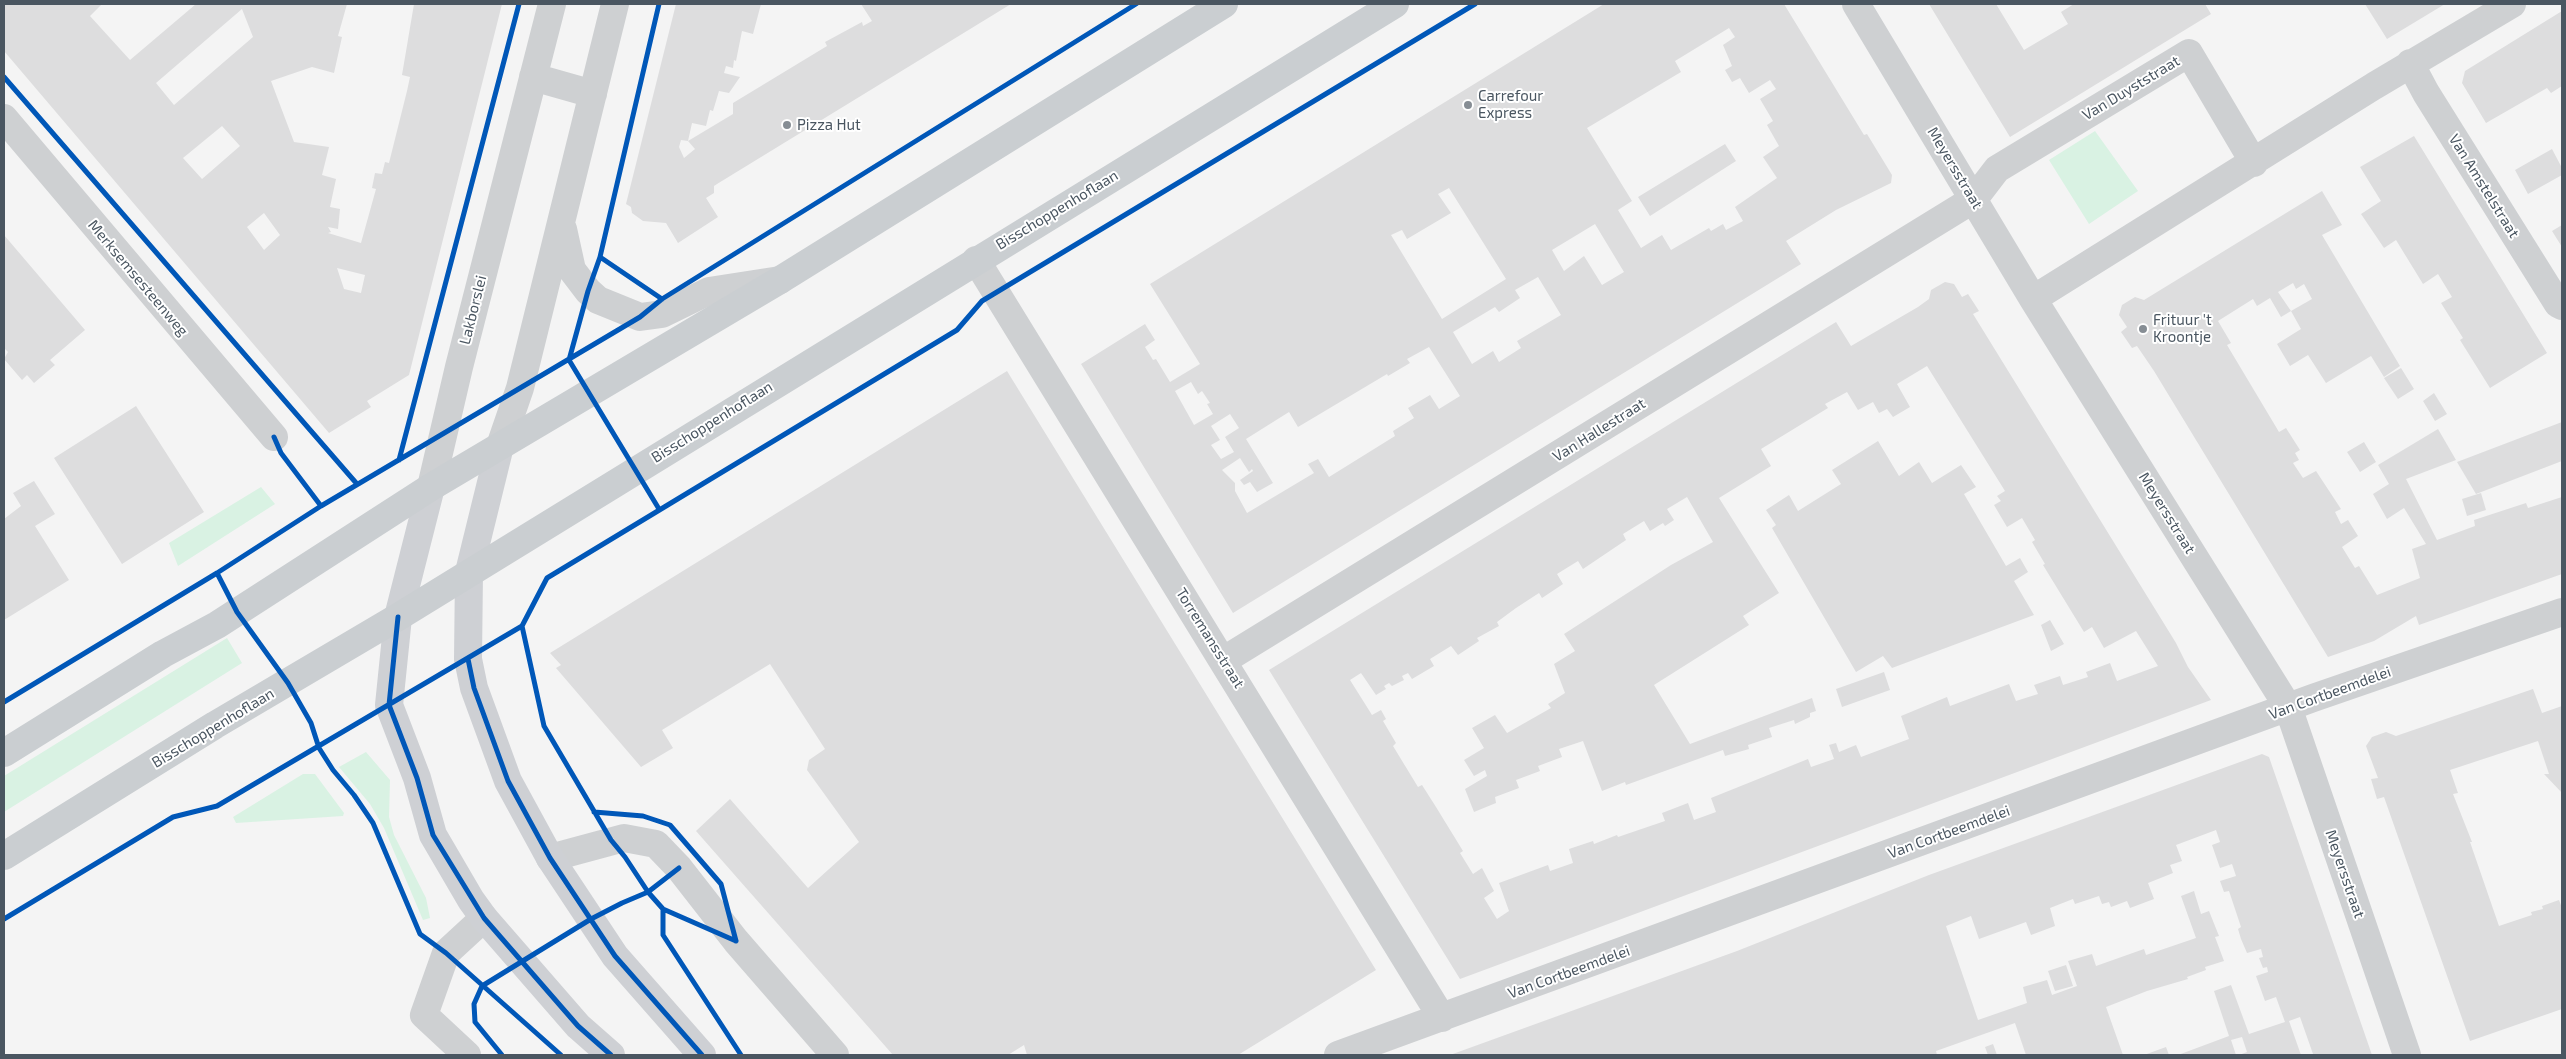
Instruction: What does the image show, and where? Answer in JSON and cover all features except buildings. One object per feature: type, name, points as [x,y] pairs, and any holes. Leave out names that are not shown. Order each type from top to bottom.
[{"type":"main road","points":[[4,754],[163,654],[217,625],[431,487],[780,280],[1224,4]]},
{"type":"main road","name":"Bisschoppenhoflaan","points":[[4,856],[215,725],[398,617],[1394,4]]},
{"type":"main road","points":[[500,446],[469,572],[468,659],[474,688],[508,781],[550,858],[615,956],[702,1055]]},
{"type":"main road","name":"Lakborslei","points":[[398,617],[431,487]]},
{"type":"main road","points":[[398,617],[389,704],[417,778],[433,836],[484,918],[578,1026],[611,1055]]},
{"type":"street","name":"Lakborslei","points":[[431,487],[461,357],[552,4]]},
{"type":"street","points":[[500,446],[520,388],[562,223],[614,4]]},
{"type":"street","name":"Meyersstraat","points":[[1856,4],[2033,299],[2288,707],[2407,1055]]},
{"type":"street","points":[[2033,299],[2254,163],[2410,63],[2512,4]]},
{"type":"street","name":"Van Duyststraat","points":[[1974,199],[1997,169],[2189,53],[2254,163]]},
{"type":"street","name":"Van Amstelstraat","points":[[2410,63],[2426,94],[2547,287],[2558,304],[2562,306]]},
{"type":"street","points":[[533,77],[593,94]]},
{"type":"street","name":"Merksemsesteenweg","points":[[4,118],[274,437]]},
{"type":"street","name":"Van Hallestraat","points":[[1224,660],[1974,199]]},
{"type":"street","points":[[562,223],[572,270],[588,291],[598,300],[640,317],[662,314],[709,291],[780,280]]},
{"type":"street","name":"Torremansstraat","points":[[976,260],[1224,660],[1442,1018]]},
{"type":"street","name":"Van Cortbeemdelei","points":[[1338,1055],[2288,707],[2562,612]]},
{"type":"street","points":[[550,858],[624,838],[656,844],[680,868],[736,941],[836,1055]]},
{"type":"street","points":[[467,1055],[424,1015],[446,953],[484,918]]},
{"type":"green space","points":[[2095,131],[2138,191],[2089,224],[2049,160]]},
{"type":"green space","points":[[261,487],[275,504],[178,566],[169,543]]},
{"type":"green space","points":[[227,638],[242,663],[4,812],[4,776]]},
{"type":"green space","points":[[366,752],[390,780],[389,817],[394,835],[426,898],[430,918],[423,920],[384,828],[370,804],[339,767]]},
{"type":"green space","points":[[303,774],[315,774],[344,813],[343,816],[236,823],[233,817]]},
{"type":"cycle path","points":[[399,460],[519,4]]},
{"type":"cycle path","points":[[659,4],[600,257],[662,299]]},
{"type":"cycle path","points":[[4,702],[217,573],[321,506],[640,317],[662,299],[1136,4]]},
{"type":"cycle path","points":[[4,919],[173,817],[217,806],[522,626],[547,578],[957,330],[982,301],[1475,4]]},
{"type":"cycle path","points":[[4,77],[357,484]]},
{"type":"cycle path","points":[[600,257],[588,291],[569,360],[659,509]]},
{"type":"cycle path","points":[[274,437],[281,453],[321,506]]},
{"type":"cycle path","points":[[217,573],[237,612],[288,683],[311,723],[319,748],[373,823],[420,934],[446,953],[561,1055]]},
{"type":"cycle path","points":[[398,617],[389,705],[417,778],[433,835],[484,918],[578,1026],[611,1055]]},
{"type":"cycle path","points":[[522,626],[544,726],[611,840],[625,857],[648,892],[663,909],[663,935],[741,1055]]},
{"type":"cycle path","points":[[468,659],[474,688],[508,781],[550,858],[615,956],[702,1055]]},
{"type":"cycle path","points":[[594,812],[643,816],[670,825],[721,884],[736,941]]},
{"type":"cycle path","points":[[502,1055],[475,1022],[474,1004],[482,986],[591,919],[648,892],[679,868]]},
{"type":"cycle path","points":[[663,909],[736,941]]},
{"type":"place","name":"Carrefour Express","points":[[1468,105]]},
{"type":"place","name":"Pizza Hut","points":[[787,125]]},
{"type":"place","name":"Frituur 't Kroontje","points":[[2143,329]]}]
